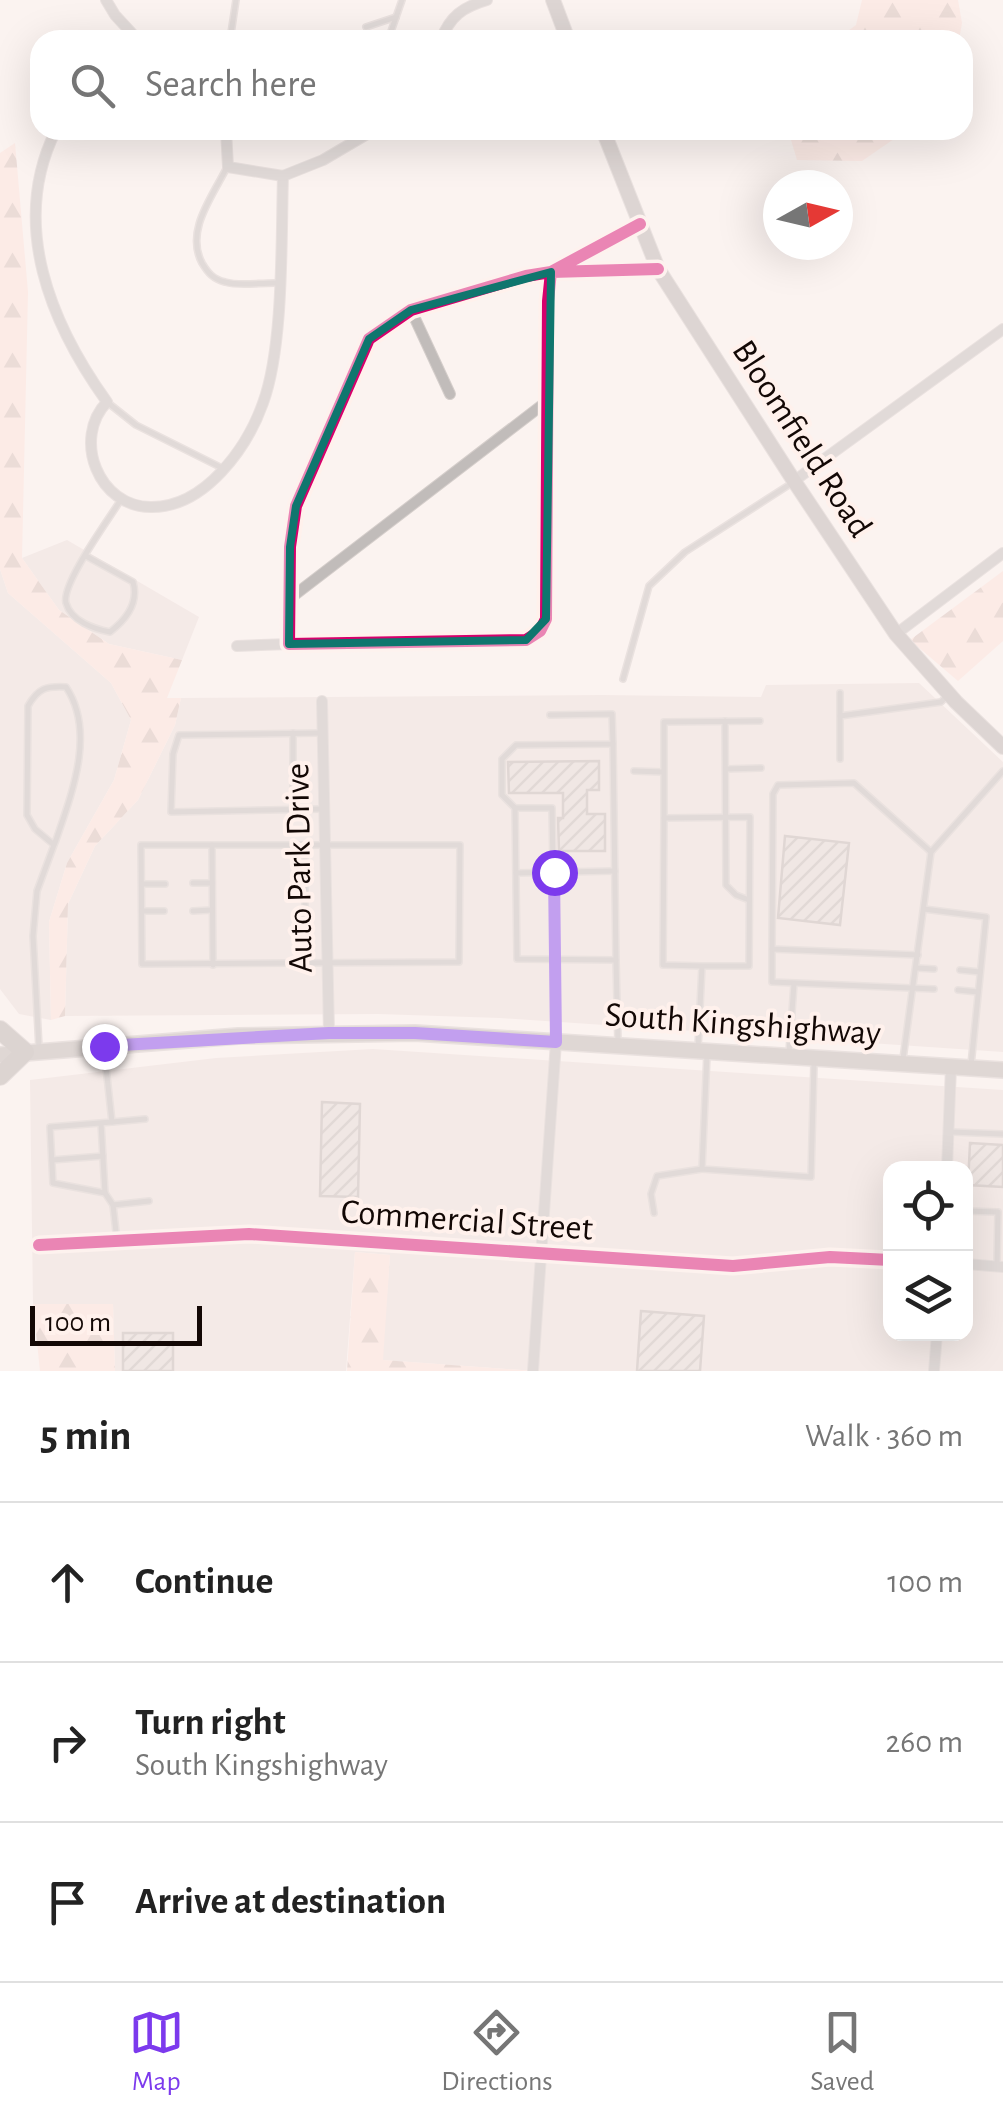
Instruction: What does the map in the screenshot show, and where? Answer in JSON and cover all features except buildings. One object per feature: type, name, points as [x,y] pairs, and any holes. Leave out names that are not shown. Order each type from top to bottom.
[{"type":"highway","points":[[0,1030],[32,1052],[0,1076]]},
{"type":"main road","name":"South Kingshighway","points":[[0,1054],[329,1033],[415,1033],[1003,1070]]},
{"type":"street","points":[[106,0],[125,30]]},
{"type":"street","points":[[445,30],[464,3],[487,0]]},
{"type":"street","points":[[552,0],[564,30]]},
{"type":"street","points":[[52,140],[38,187],[40,266],[52,308],[68,342],[107,402],[92,424],[93,462],[106,485],[122,498],[151,507],[170,504],[202,489],[224,470],[265,399],[274,348],[283,176]]},
{"type":"street","points":[[227,140],[228,166],[283,176],[323,160],[357,140]]},
{"type":"street","name":"Bloomfield Road","points":[[607,140],[658,269],[794,481],[896,634],[1003,747]]},
{"type":"street","points":[[552,272],[640,224]]},
{"type":"street","points":[[289,644],[290,547],[296,506],[369,339],[411,310],[552,272],[658,269]]},
{"type":"street","points":[[238,646],[526,640],[540,631],[546,619],[548,300],[552,272]]},
{"type":"street","points":[[411,310],[450,394]]},
{"type":"street","points":[[794,481],[1003,329]]},
{"type":"street","points":[[288,600],[550,400]]},
{"type":"street","points":[[896,634],[1003,553]]},
{"type":"street","name":"Auto Park Drive","points":[[322,702],[329,1033]]},
{"type":"street","points":[[532,1370],[556,1042]]},
{"type":"street","points":[[946,1161],[951,1066]]},
{"type":"street","name":"Commercial Street","points":[[39,1245],[249,1234],[732,1266],[830,1257],[883,1260]]},
{"type":"street","points":[[973,1265],[1000,1267]]},
{"type":"street","points":[[934,1371],[936,1341]]},
{"type":"lane","points":[[232,30],[236,0]]},
{"type":"lane","points":[[391,30],[402,0]]},
{"type":"lane","points":[[366,26],[396,17]]},
{"type":"lane","points":[[228,166],[201,217],[196,235],[198,254],[208,274],[222,282],[279,283]]},
{"type":"lane","points":[[107,402],[136,425],[224,470]]},
{"type":"lane","points":[[623,679],[649,586],[685,552],[794,481]]},
{"type":"lane","points":[[86,556],[133,582],[134,603],[122,623],[110,632],[97,630],[73,616],[65,601],[67,589],[86,556],[122,498]]},
{"type":"lane","points":[[32,1052],[37,891],[54,845],[73,790],[80,740],[78,705],[66,687],[47,686],[35,692],[28,706],[27,816],[35,829],[54,845]]},
{"type":"lane","points":[[840,693],[840,759]]},
{"type":"lane","points":[[840,716],[941,702],[949,694]]},
{"type":"lane","points":[[550,714],[612,714],[618,1046]]},
{"type":"lane","points":[[725,721],[726,885],[749,900]]},
{"type":"lane","points":[[664,818],[750,818],[748,966],[663,965],[664,722],[760,721]]},
{"type":"lane","points":[[293,810],[294,733]]},
{"type":"lane","points":[[323,733],[178,735],[172,754],[172,812],[324,809]]},
{"type":"lane","points":[[613,744],[516,745],[502,758],[502,794],[515,808],[517,959],[616,960]]},
{"type":"lane","points":[[726,768],[760,768]]},
{"type":"lane","points":[[903,1064],[932,852],[1003,771]]},
{"type":"lane","points":[[634,772],[664,772]]},
{"type":"lane","points":[[932,852],[854,784],[778,785],[773,794],[772,982],[934,989]]},
{"type":"lane","points":[[515,808],[552,808],[556,1042]]},
{"type":"lane","points":[[141,845],[324,845],[460,845],[460,962],[142,964],[141,845]]},
{"type":"lane","points":[[212,845],[213,965]]},
{"type":"lane","points":[[305,845],[305,964]]},
{"type":"lane","points":[[516,873],[615,870]]},
{"type":"lane","points":[[192,884],[212,883]]},
{"type":"lane","points":[[142,884],[165,884]]},
{"type":"lane","points":[[924,908],[986,917],[970,1068]]},
{"type":"lane","points":[[193,911],[212,910]]},
{"type":"lane","points":[[142,911],[164,911]]},
{"type":"lane","points":[[772,949],[918,954]]},
{"type":"lane","points":[[702,966],[702,1170]]},
{"type":"lane","points":[[916,968],[934,969]]},
{"type":"lane","points":[[960,970],[980,972]]},
{"type":"lane","points":[[789,1056],[794,983]]},
{"type":"lane","points":[[958,990],[978,992]]},
{"type":"lane","points":[[104,1046],[112,1122]]},
{"type":"lane","points":[[654,1213],[651,1194],[657,1176],[676,1170],[811,1177],[814,1058]]},
{"type":"lane","points":[[105,1193],[53,1182],[50,1127],[145,1118]]},
{"type":"lane","points":[[101,1123],[105,1193],[114,1205],[118,1241]]},
{"type":"lane","points":[[948,1132],[1003,1134]]},
{"type":"lane","points":[[52,1160],[103,1156]]},
{"type":"lane","points":[[114,1205],[148,1201]]},
{"type":"lane","points":[[973,1211],[998,1212],[1000,1267]]},
{"type":"highlighted area","points":[[551,272],[546,619],[526,640],[289,644],[290,547],[296,506],[369,339],[411,310]]},
{"type":"shaded area","points":[[67,540],[199,617],[182,660],[109,644],[59,610],[22,558]]},
{"type":"shaded area","points":[[0,569],[8,593],[111,683],[131,720],[114,780],[67,863],[49,922],[51,1020],[19,1014],[0,989]]},
{"type":"shaded area","points":[[919,683],[1003,762],[1003,1052],[500,1018],[378,1014],[65,1016],[68,904],[95,846],[138,800],[175,725],[181,698],[761,697],[766,685]]},
{"type":"shaded area","points":[[373,1049],[1003,1090],[1003,1371],[535,1371],[382,1360],[390,1255],[355,1252],[346,1371],[115,1371],[113,1304],[33,1304],[30,1080],[216,1058]]},
{"type":"green space","points":[[862,0],[958,0],[962,23],[961,30],[849,30],[856,25]]},
{"type":"green space","points":[[791,140],[892,140],[862,161],[797,160]]},
{"type":"green space","points":[[15,143],[28,292],[22,558],[59,610],[109,644],[182,660],[167,698],[181,698],[175,725],[138,800],[95,846],[68,904],[65,1016],[51,1020],[49,922],[67,863],[114,780],[131,720],[111,683],[8,593],[0,569],[0,153]]},
{"type":"green space","points":[[1003,571],[1003,641],[958,681],[910,640]]},
{"type":"green space","points":[[355,1252],[390,1255],[383,1360],[535,1371],[347,1371]]},
{"type":"green space","points":[[33,1304],[113,1304],[115,1371],[40,1371]]},
{"type":"cycle path","points":[[640,224],[551,272],[546,619],[540,631],[526,640],[289,644],[290,547],[296,506],[369,339],[411,310],[526,276],[551,272],[658,269]]},
{"type":"cycle path","points":[[39,1245],[249,1234],[733,1266],[830,1257],[883,1260]]},
{"type":"route","points":[[104,1046],[329,1033],[415,1033],[556,1042],[554,872]]}]
